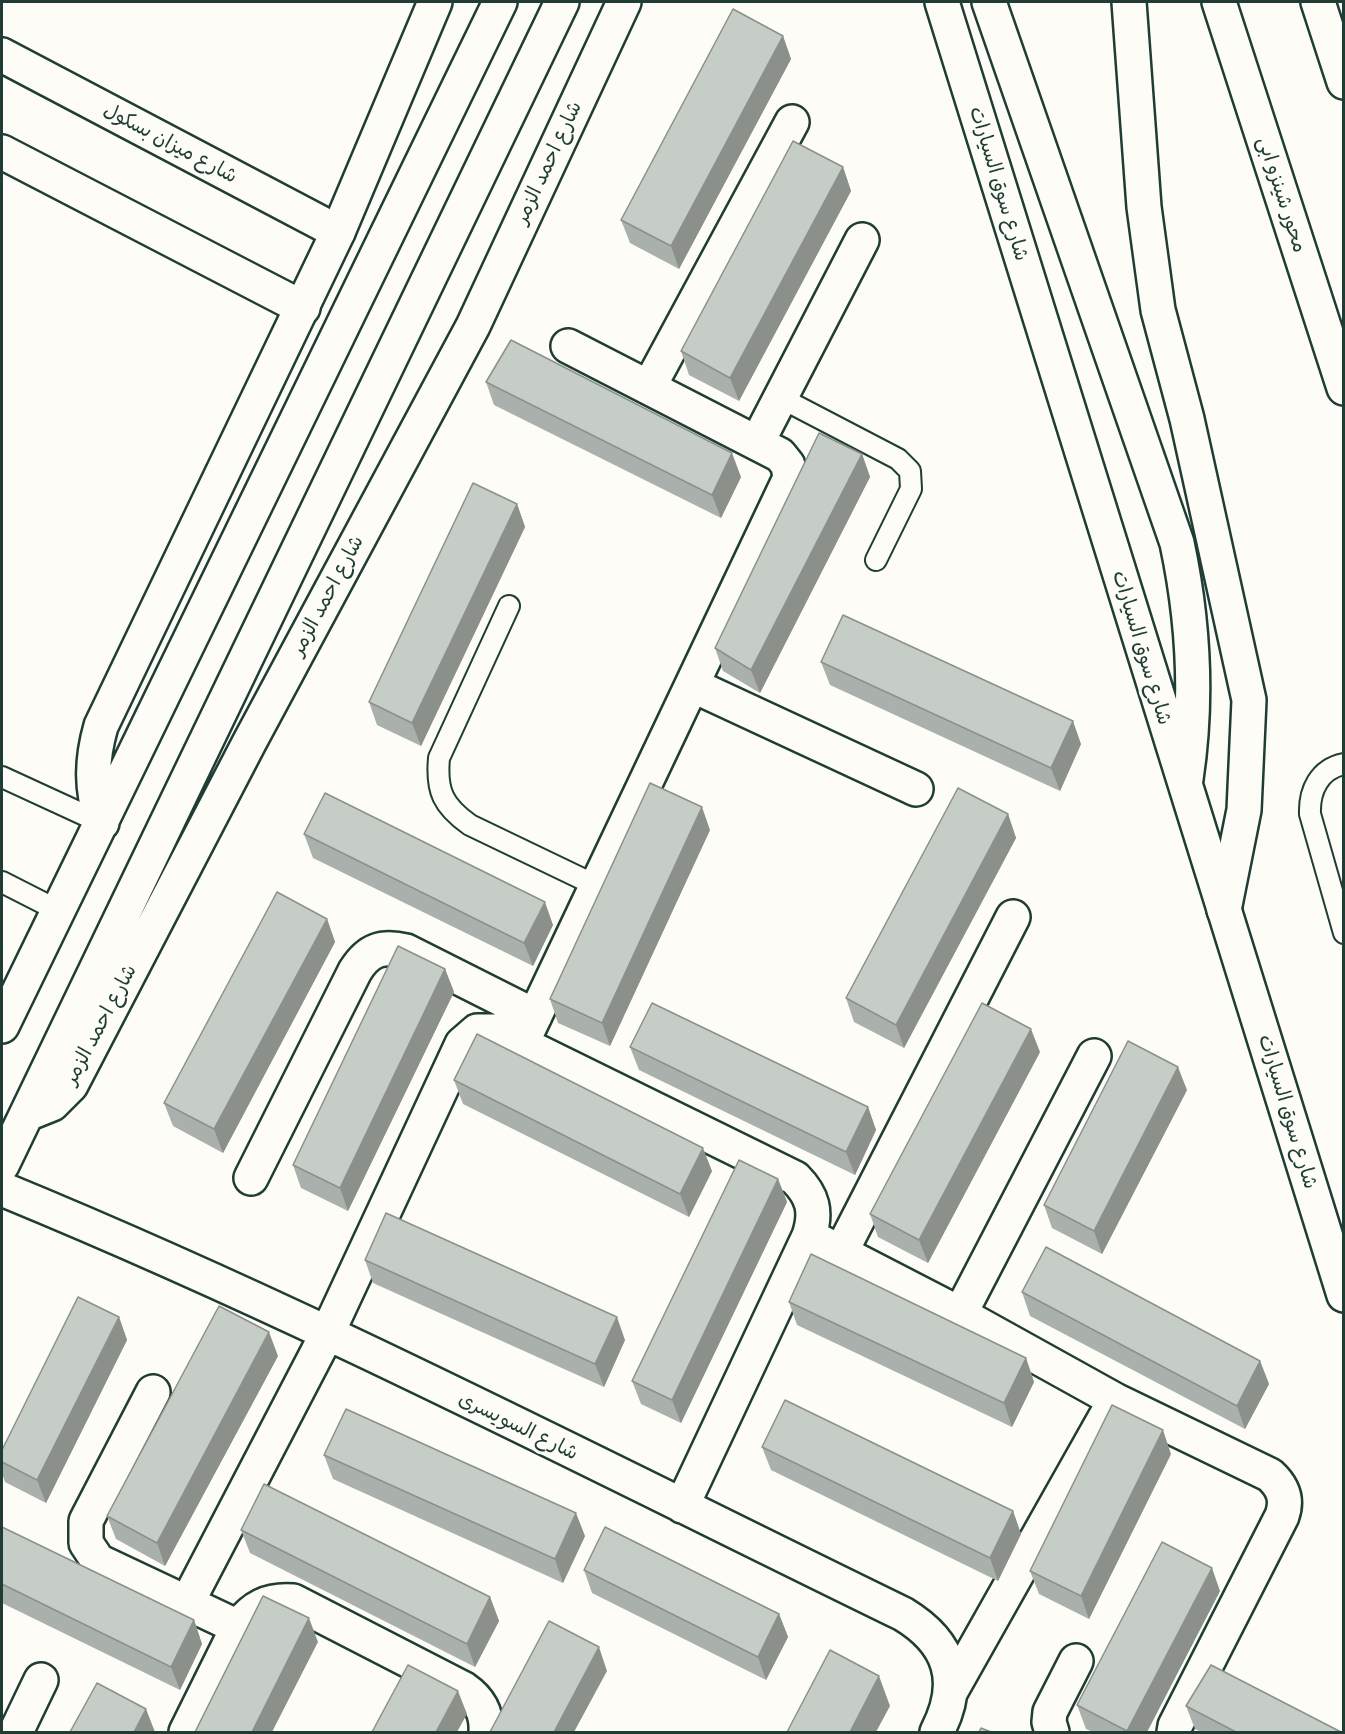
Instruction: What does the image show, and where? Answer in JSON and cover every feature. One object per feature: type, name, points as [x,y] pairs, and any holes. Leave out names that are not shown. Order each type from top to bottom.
[{"type":"street","points":[[102,824],[94,800],[92,775],[94,750],[101,726],[303,308],[338,232],[435,2]]},
{"type":"street","points":[[2,1026],[500,2]]},
{"type":"street","points":[[2,1165],[562,2]]},
{"type":"street","name":"شارع احمد الزمر","points":[[27,1114],[52,1104],[71,1085],[249,743],[473,326],[624,2]]},
{"type":"street","name":"شارع سوق السيارات","points":[[942,2],[1344,1295]]},
{"type":"street","points":[[989,2],[1178,543],[1187,591],[1194,689],[1192,739],[1185,788]]},
{"type":"street","points":[[1129,2],[1144,207],[1158,310],[1187,419],[1249,700],[1244,810],[1224,910]]},
{"type":"street","name":"محور شينزو ابى","points":[[1219,2],[1344,388]]},
{"type":"street","points":[[1318,2],[1344,82]]},
{"type":"street","name":"شارع ميزان بسكول","points":[[2,55],[338,232]]},
{"type":"street","points":[[649,387],[792,122]]},
{"type":"street","points":[[2,152],[303,308]]},
{"type":"street","points":[[757,443],[862,240]]},
{"type":"street","points":[[529,1030],[790,478],[784,459],[568,346]]},
{"type":"street","points":[[692,685],[916,789]]},
{"type":"street","points":[[841,1252],[1013,917]]},
{"type":"street","points":[[251,1178],[355,971],[363,958],[376,949],[392,947],[406,951],[529,1030],[795,1178],[807,1189],[813,1204],[814,1220],[809,1236],[682,1506]]},
{"type":"street","points":[[188,1601],[327,1334],[462,1044],[477,1031],[529,1030]]},
{"type":"street","points":[[960,1314],[1094,1056]]},
{"type":"street","name":"شارع السويسرى","points":[[2,1189],[80,1221],[327,1334],[903,1614],[923,1626],[942,1652],[949,1667],[951,1691],[946,1714],[937,1732]]},
{"type":"street","points":[[809,1236],[960,1314],[1115,1400],[1270,1475],[1282,1489],[1285,1498],[1282,1516],[1174,1732]]},
{"type":"street","points":[[153,1392],[86,1521],[87,1543],[98,1560],[188,1601],[238,1627]]},
{"type":"street","points":[[951,1691],[1115,1400]]},
{"type":"street","points":[[186,1732],[238,1627],[248,1614],[261,1605],[276,1600],[293,1601],[464,1689],[475,1697],[483,1708],[487,1721],[486,1732]]},
{"type":"street","points":[[1052,1732],[1050,1712],[1076,1661]]},
{"type":"street","points":[[16,1732],[41,1680]]},
{"type":"lane","points":[[780,398],[898,459],[910,471],[911,489],[876,560]]},
{"type":"lane","points":[[509,606],[439,758],[437,778],[442,797],[453,814],[470,825],[597,886]]},
{"type":"lane","points":[[1344,764],[1329,770],[1319,778],[1309,802],[1310,814],[1344,933]]},
{"type":"lane","points":[[2,777],[102,824]]},
{"type":"lane","points":[[2,882],[59,911]]},
{"type":"building","points":[[733,9],[783,36],[671,246],[621,220]]},
{"type":"building","points":[[793,141],[843,167],[730,378],[681,351]]},
{"type":"building","points":[[511,340],[732,453],[712,495],[486,382]]},
{"type":"building","points":[[819,433],[862,454],[751,670],[715,648]]},
{"type":"building","points":[[473,483],[517,504],[412,723],[369,702]]},
{"type":"building","points":[[843,615],[1073,721],[1051,768],[821,662]]},
{"type":"building","points":[[650,783],[702,807],[602,1023],[550,999]]},
{"type":"building","points":[[958,788],[1008,814],[896,1025],[846,998]]},
{"type":"building","points":[[325,793],[545,902],[524,943],[304,834]]},
{"type":"building","points":[[277,892],[327,919],[214,1129],[164,1103]]},
{"type":"building","points":[[398,946],[445,969],[340,1188],[293,1165]]},
{"type":"building","points":[[652,1003],[868,1107],[846,1152],[630,1047]]},
{"type":"building","points":[[982,1003],[1031,1029],[919,1240],[870,1214]]},
{"type":"building","points":[[477,1034],[703,1148],[680,1194],[454,1080]]},
{"type":"building","points":[[1128,1041],[1178,1067],[1094,1231],[1044,1205]]},
{"type":"building","points":[[739,1160],[778,1179],[672,1400],[632,1381]]},
{"type":"building","points":[[386,1213],[617,1317],[595,1364],[365,1260]]},
{"type":"building","points":[[1046,1247],[1260,1361],[1237,1406],[1022,1292]]},
{"type":"building","points":[[811,1254],[1026,1358],[1004,1403],[789,1302]]},
{"type":"building","points":[[78,1297],[119,1317],[37,1480],[2,1462],[2,1450]]},
{"type":"building","points":[[219,1306],[269,1332],[157,1543],[107,1516]]},
{"type":"building","points":[[785,1400],[1013,1511],[990,1558],[762,1447]]},
{"type":"building","points":[[1112,1405],[1163,1430],[1081,1596],[1030,1571]]},
{"type":"building","points":[[346,1409],[576,1513],[555,1559],[324,1455]]},
{"type":"building","points":[[264,1484],[490,1597],[467,1644],[241,1530]]},
{"type":"building","points":[[2,1527],[194,1620],[171,1667],[2,1584]]},
{"type":"building","points":[[605,1527],[779,1614],[758,1657],[584,1570]]},
{"type":"building","points":[[1162,1542],[1212,1568],[1127,1731],[1077,1705]]},
{"type":"building","points":[[263,1596],[309,1618],[252,1732],[195,1732]]},
{"type":"building","points":[[549,1621],[599,1647],[554,1732],[490,1732]]},
{"type":"building","points":[[830,1650],[879,1676],[850,1732],[787,1732]]},
{"type":"building","points":[[408,1665],[458,1691],[436,1732],[372,1732]]},
{"type":"building","points":[[1211,1665],[1341,1732],[1236,1732],[1186,1706]]},
{"type":"building","points":[[97,1683],[146,1709],[134,1732],[70,1732]]},
{"type":"building","points":[[981,1728],[991,1732],[979,1732]]}]
